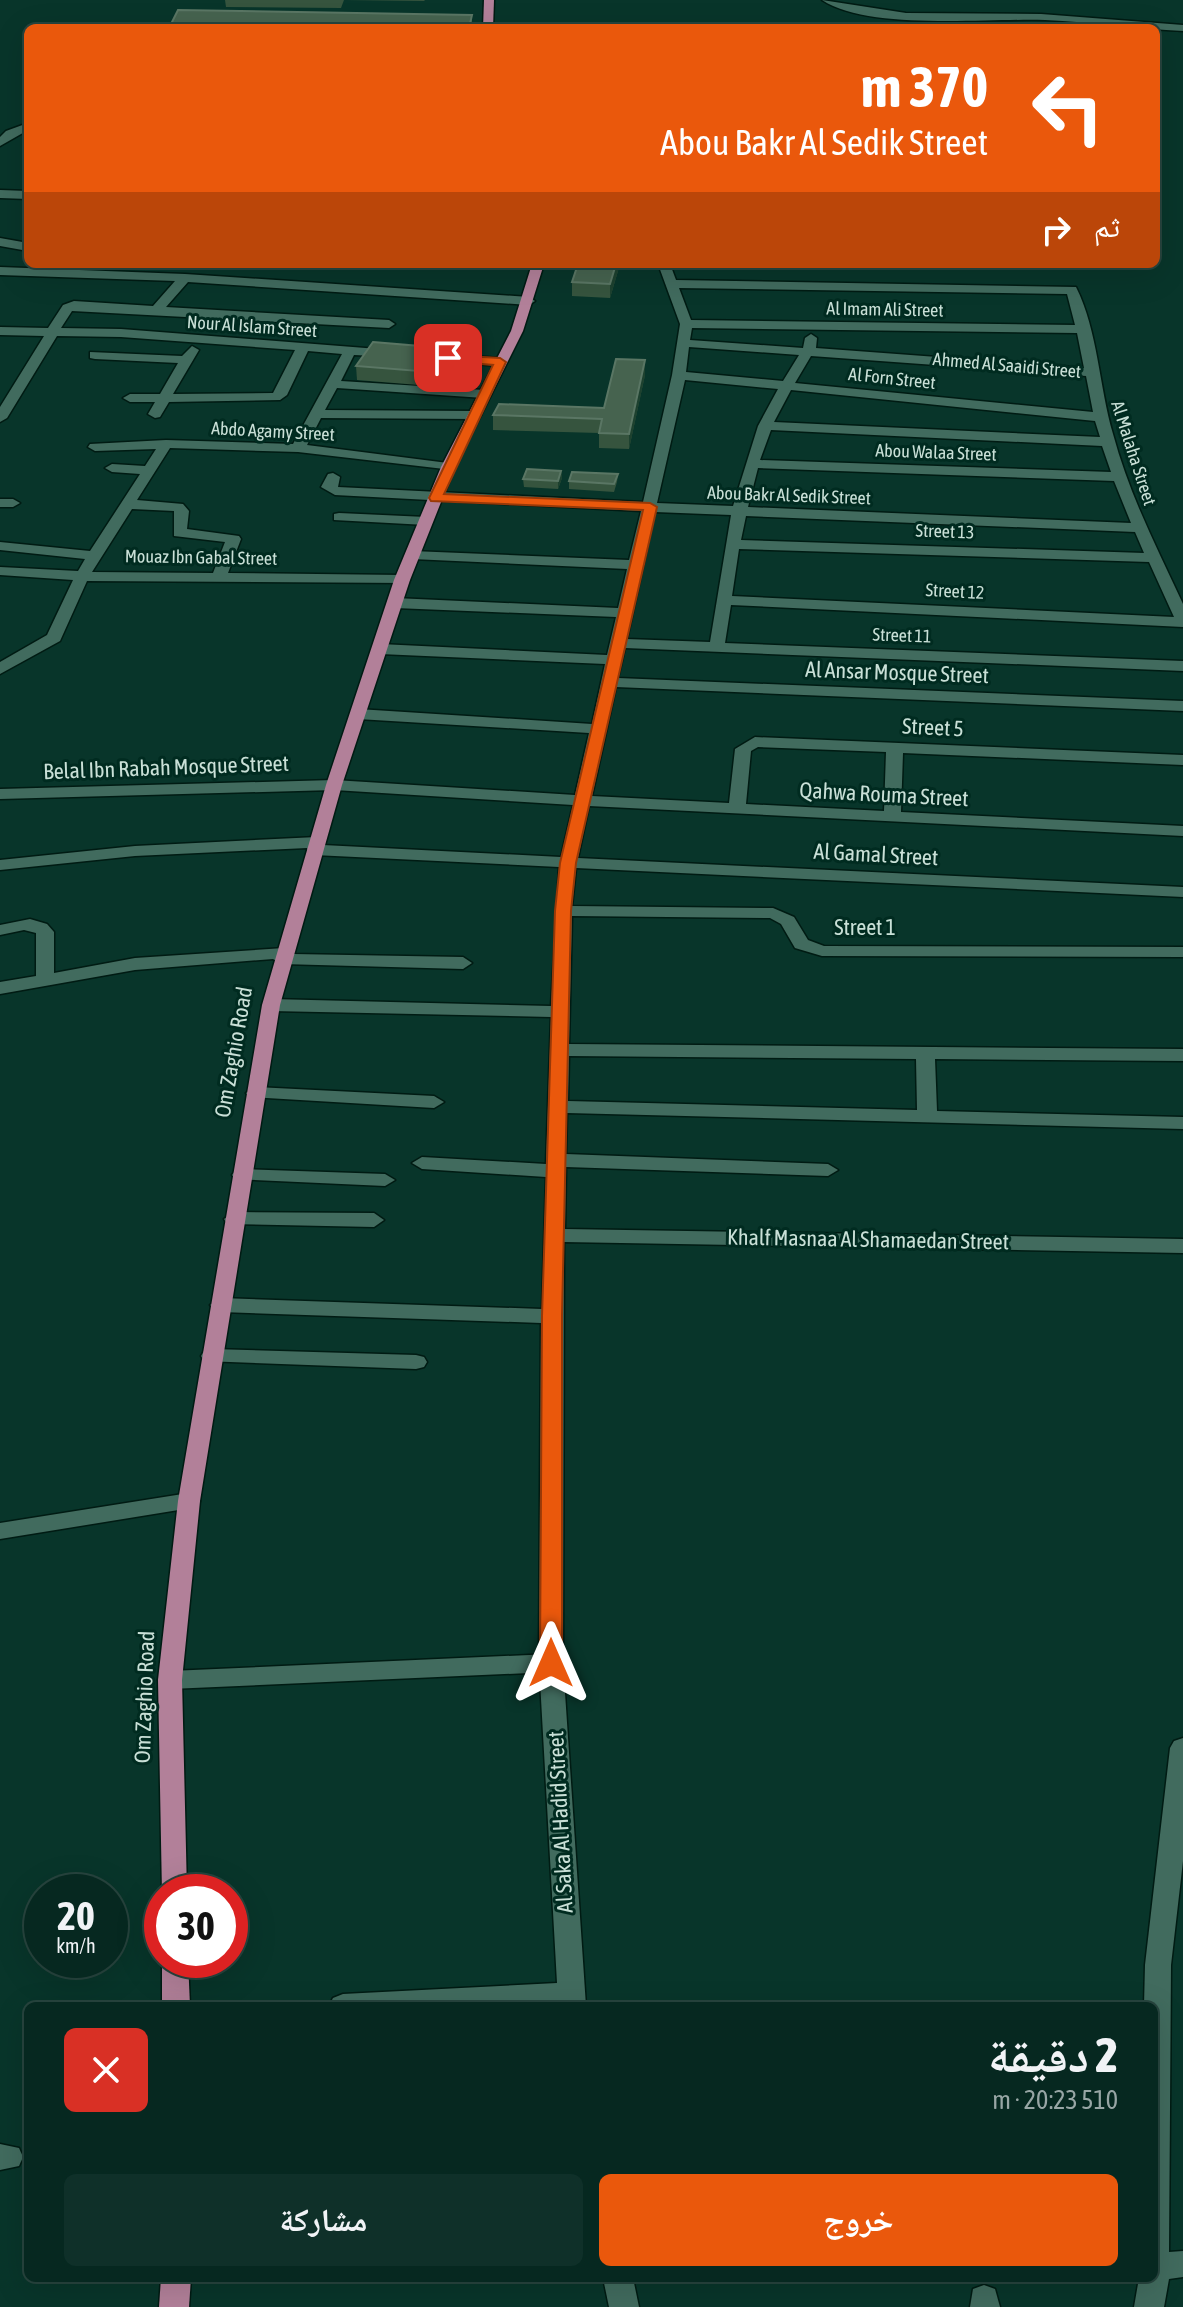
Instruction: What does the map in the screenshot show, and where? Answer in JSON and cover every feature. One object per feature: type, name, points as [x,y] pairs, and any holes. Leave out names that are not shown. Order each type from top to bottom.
[{"type":"main road","points":[[488,24],[489,0]]},
{"type":"main road","name":"Om Zaghio Road","points":[[174,1874],[170,1680],[189,1501],[271,1005],[334,785],[402,580],[448,467],[529,301],[537,268]]},
{"type":"main road","points":[[175,1978],[176,2002]]},
{"type":"main road","points":[[174,2307],[176,2282]]},
{"type":"street","points":[[827,0],[857,9],[905,17],[1065,18],[1136,24]]},
{"type":"street","points":[[1160,26],[1183,28]]},
{"type":"street","points":[[0,143],[10,133],[24,128]]},
{"type":"street","points":[[0,194],[24,195]]},
{"type":"street","points":[[0,232],[24,233]]},
{"type":"street","points":[[0,242],[24,246]]},
{"type":"street","points":[[157,309],[180,277],[180,268]]},
{"type":"street","name":"Al Saka Al Hadid Street","points":[[572,2000],[551,1663],[553,1235],[563,911],[568,863],[679,375],[685,334],[673,284],[666,268]]},
{"type":"street","points":[[0,271],[180,277],[276,300],[398,309]]},
{"type":"street","name":"Al Malaha Street","points":[[673,284],[1072,290],[1085,329],[1091,372],[1108,442],[1140,528],[1183,621]]},
{"type":"street","points":[[0,418],[70,307],[157,309],[276,300],[398,309],[529,301]]},
{"type":"street","points":[[121,333],[138,308]]},
{"type":"street","points":[[370,352],[398,309]]},
{"type":"street","points":[[717,647],[739,510],[751,464],[765,426],[809,349],[812,326]]},
{"type":"street","name":"Al Imam Ali Street","points":[[685,334],[812,326],[1085,329]]},
{"type":"street","name":"Nour Al Islam Street","points":[[0,331],[121,333],[399,355]]},
{"type":"street","name":"Ahmed Al Saaidi Street","points":[[685,334],[809,349],[1091,372]]},
{"type":"street","points":[[155,414],[198,340]]},
{"type":"street","points":[[130,398],[280,395],[303,348]]},
{"type":"street","points":[[298,448],[350,351]]},
{"type":"street","points":[[95,355],[186,360]]},
{"type":"street","points":[[428,357],[500,362]]},
{"type":"street","name":"Al Forn Street","points":[[679,375],[1101,417]]},
{"type":"street","points":[[333,384],[484,394]]},
{"type":"street","points":[[317,414],[474,415]]},
{"type":"street","points":[[765,426],[1108,442]]},
{"type":"street","points":[[0,669],[54,638],[82,576],[166,444]]},
{"type":"street","name":"Abdo Agamy Street","points":[[95,447],[166,444],[298,448],[448,467]]},
{"type":"street","name":"Abou Walaa Street","points":[[751,464],[1120,477]]},
{"type":"street","points":[[112,468],[149,471]]},
{"type":"street","name":"Abou Bakr Al Sedik Street","points":[[333,477],[328,487],[335,491],[1140,528]]},
{"type":"street","points":[[129,504],[178,507],[182,511],[179,533],[234,539],[219,577]]},
{"type":"street","points":[[339,517],[426,521]]},
{"type":"street","name":"Street 13","points":[[734,544],[1155,558]]},
{"type":"street","points":[[0,546],[95,556]]},
{"type":"street","points":[[412,555],[637,565]]},
{"type":"street","name":"Mouaz Ibn Gabal Street","points":[[0,571],[82,576],[402,580]]},
{"type":"street","name":"Street 12","points":[[724,600],[1183,621]]},
{"type":"street","points":[[395,603],[626,613]]},
{"type":"street","name":"Street 11","points":[[380,649],[617,652],[717,647],[1183,666]]},
{"type":"street","name":"Al Ansar Mosque Street","points":[[610,682],[1183,706]]},
{"type":"street","points":[[358,714],[599,729]]},
{"type":"street","name":"Street 5","points":[[737,809],[743,749],[747,744],[766,742],[1183,760]]},
{"type":"street","points":[[892,816],[895,747]]},
{"type":"street","name":"Belal Ibn Rabah Mosque Street","points":[[0,794],[334,785],[582,801]]},
{"type":"street","name":"Qahwa Rouma Street","points":[[582,801],[1183,831]]},
{"type":"street","points":[[0,865],[135,851],[316,846]]},
{"type":"street","name":"Al Gamal Street","points":[[316,846],[568,863],[1183,892]]},
{"type":"street","name":"Street 1","points":[[563,911],[773,913],[788,921],[801,944],[822,951],[1183,952]]},
{"type":"street","points":[[0,930],[32,924],[45,932],[45,980]]},
{"type":"street","points":[[0,988],[185,958],[283,956],[463,963]]},
{"type":"street","points":[[271,1005],[559,1012]]},
{"type":"street","points":[[558,1050],[1183,1055]]},
{"type":"street","points":[[925,1052],[927,1116]]},
{"type":"street","points":[[256,1093],[434,1102]]},
{"type":"street","points":[[556,1107],[1183,1123]]},
{"type":"street","points":[[422,1163],[828,1170]]},
{"type":"street","points":[[242,1175],[385,1180]]},
{"type":"street","points":[[234,1219],[374,1220]]},
{"type":"street","name":"Khalf Masnaa Al Shamaedan Street","points":[[553,1235],[1183,1246]]},
{"type":"street","points":[[221,1305],[552,1316]]},
{"type":"street","points":[[212,1356],[416,1362]]},
{"type":"street","points":[[0,1531],[189,1501]]},
{"type":"street","points":[[170,1680],[551,1663]]},
{"type":"street","points":[[1157,2002],[1158,1965],[1183,1748]]},
{"type":"street","points":[[496,2002],[572,2000]]},
{"type":"street","points":[[1149,2307],[1162,2272],[1158,2214]]},
{"type":"street","points":[[619,2282],[624,2307]]},
{"type":"building","points":[[178,10],[472,15],[470,24],[171,24]]},
{"type":"building","points":[[577,268],[615,268],[610,284],[572,282]]},
{"type":"building","points":[[373,342],[467,350],[456,374],[356,366]]},
{"type":"building","points":[[616,359],[645,360],[629,434],[599,433],[602,419],[493,415],[499,404],[604,408]]},
{"type":"building","points":[[527,469],[561,471],[558,481],[523,479]]},
{"type":"building","points":[[572,472],[618,474],[614,484],[569,481]]},
{"type":"route","points":[[448,358],[500,362],[436,498],[650,507],[568,863],[563,911],[552,1316],[551,1663]]}]
